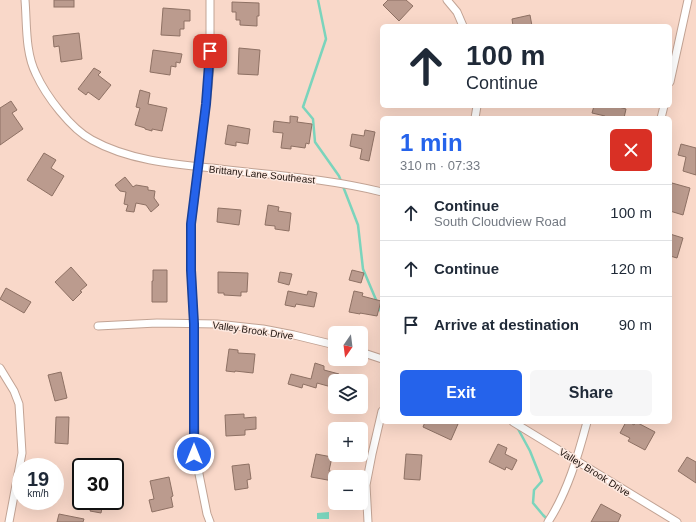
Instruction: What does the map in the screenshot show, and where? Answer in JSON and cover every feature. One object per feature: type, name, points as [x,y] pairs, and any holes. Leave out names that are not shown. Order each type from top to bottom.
[{"type":"street","name":"Brittany Lane Southeast","points":[[25,0],[28,40],[35,74],[64,117],[90,139],[117,152],[173,164],[351,184],[380,191]]},
{"type":"street","points":[[210,0],[210,65],[205,119],[191,224],[191,270],[194,324],[194,454],[210,522]]},
{"type":"street","points":[[447,0],[457,12],[462,24]]},
{"type":"street","points":[[672,73],[688,0]]},
{"type":"street","name":"Valley Brook Drive","points":[[98,326],[157,323],[217,324],[263,329],[328,343]]},
{"type":"street","points":[[368,354],[380,358]]},
{"type":"street","points":[[0,368],[14,391],[19,404],[22,453],[9,522]]},
{"type":"street","points":[[368,522],[366,485],[380,420]]},
{"type":"street","name":"Valley Brook Drive","points":[[516,424],[677,522]]},
{"type":"street","points":[[548,522],[558,506],[576,460],[586,424]]},
{"type":"water","points":[[329,512],[329,519],[317,519],[317,513]]},
{"type":"building","points":[[54,0],[74,0],[74,7],[54,7]]},
{"type":"building","points":[[388,0],[406,0],[413,6],[399,21],[383,5]]},
{"type":"building","points":[[232,2],[259,3],[257,26],[240,25],[240,20],[236,20],[236,12],[232,12]]},
{"type":"building","points":[[163,8],[190,10],[190,21],[184,21],[184,29],[180,29],[180,36],[161,35]]},
{"type":"building","points":[[530,15],[532,24],[513,24],[512,19]]},
{"type":"building","points":[[79,33],[82,59],[61,62],[59,46],[54,47],[53,36]]},
{"type":"building","points":[[239,48],[260,50],[258,75],[238,74]]},
{"type":"building","points":[[153,50],[182,54],[180,63],[176,62],[176,67],[171,66],[170,75],[150,72]]},
{"type":"building","points":[[94,68],[101,72],[98,75],[111,85],[99,100],[88,92],[86,95],[78,89]]},
{"type":"building","points":[[140,90],[150,93],[148,104],[167,108],[162,131],[152,129],[152,131],[135,125],[140,108],[136,107]]},
{"type":"building","points":[[11,101],[17,110],[12,113],[23,129],[0,145],[0,108]]},
{"type":"building","points":[[593,108],[626,109],[624,116],[605,116],[592,113]]},
{"type":"building","points":[[290,116],[298,117],[297,122],[312,124],[309,144],[306,143],[305,148],[291,146],[291,149],[281,148],[283,133],[273,132],[274,121],[290,123]]},
{"type":"building","points":[[228,125],[250,129],[248,144],[236,142],[236,146],[225,144]]},
{"type":"building","points":[[365,130],[375,132],[369,161],[360,159],[362,149],[350,146],[352,134],[364,136]]},
{"type":"building","points":[[681,144],[696,148],[696,175],[683,171],[686,157],[678,155]]},
{"type":"building","points":[[44,153],[56,160],[51,168],[64,176],[52,196],[27,180]]},
{"type":"building","points":[[125,177],[133,187],[136,185],[148,187],[148,190],[155,191],[154,198],[159,205],[151,212],[146,205],[136,203],[134,212],[126,211],[128,205],[124,204],[126,192],[120,191],[115,185]]},
{"type":"building","points":[[672,183],[690,188],[683,215],[672,212]]},
{"type":"building","points":[[268,205],[279,207],[278,211],[291,213],[289,231],[275,229],[275,226],[265,225]]},
{"type":"building","points":[[218,208],[241,210],[239,225],[217,222]]},
{"type":"building","points":[[672,235],[683,238],[677,258],[672,257]]},
{"type":"building","points":[[71,267],[87,285],[80,291],[82,292],[73,301],[55,282]]},
{"type":"building","points":[[153,270],[167,270],[167,302],[152,302]]},
{"type":"building","points":[[352,270],[364,273],[361,283],[349,280]]},
{"type":"building","points":[[218,272],[248,273],[247,292],[241,292],[241,296],[224,295],[224,293],[218,293]]},
{"type":"building","points":[[280,272],[292,274],[289,285],[278,282]]},
{"type":"building","points":[[6,288],[31,302],[24,313],[0,299]]},
{"type":"building","points":[[288,291],[307,295],[308,291],[317,293],[314,307],[296,304],[295,307],[285,305]]},
{"type":"building","points":[[354,291],[363,293],[362,296],[380,301],[377,316],[349,312]]},
{"type":"building","points":[[229,349],[238,350],[238,353],[255,354],[253,373],[226,371]]},
{"type":"building","points":[[315,363],[324,366],[324,370],[339,374],[328,374],[328,386],[317,383],[316,388],[303,384],[302,388],[288,384],[291,374],[311,379]]},
{"type":"building","points":[[61,372],[67,398],[55,401],[48,375]]},
{"type":"building","points":[[244,414],[244,418],[256,417],[256,429],[245,430],[245,435],[226,436],[225,415]]},
{"type":"building","points":[[56,417],[69,417],[68,444],[55,443]]},
{"type":"building","points":[[424,424],[458,424],[451,440],[423,427]]},
{"type":"building","points":[[625,424],[640,424],[655,432],[645,450],[628,441],[630,438],[620,433]]},
{"type":"building","points":[[498,444],[507,448],[505,454],[517,460],[512,470],[506,467],[505,470],[489,462]]},
{"type":"building","points":[[316,454],[328,456],[328,462],[331,462],[328,470],[328,480],[311,477]]},
{"type":"building","points":[[406,454],[422,455],[420,480],[404,479]]},
{"type":"building","points":[[687,457],[696,462],[696,483],[678,471]]},
{"type":"building","points":[[249,464],[251,479],[247,480],[248,488],[235,490],[232,466]]},
{"type":"building","points":[[169,477],[173,496],[171,497],[173,507],[152,512],[149,500],[154,499],[150,481]]},
{"type":"building","points":[[601,504],[621,515],[618,522],[591,522]]},
{"type":"building","points":[[90,510],[102,510],[101,513]]},
{"type":"building","points":[[59,514],[84,519],[83,522],[57,522]]},
{"type":"waterway","points":[[318,0],[326,39],[303,107],[313,119],[315,142],[339,176],[358,225],[363,269],[380,309]]},
{"type":"waterway","points":[[517,427],[530,451],[542,481],[534,490],[533,503],[548,520]]},
{"type":"route","points":[[194,454],[194,324],[191,270],[191,224],[205,119],[210,51]]}]
